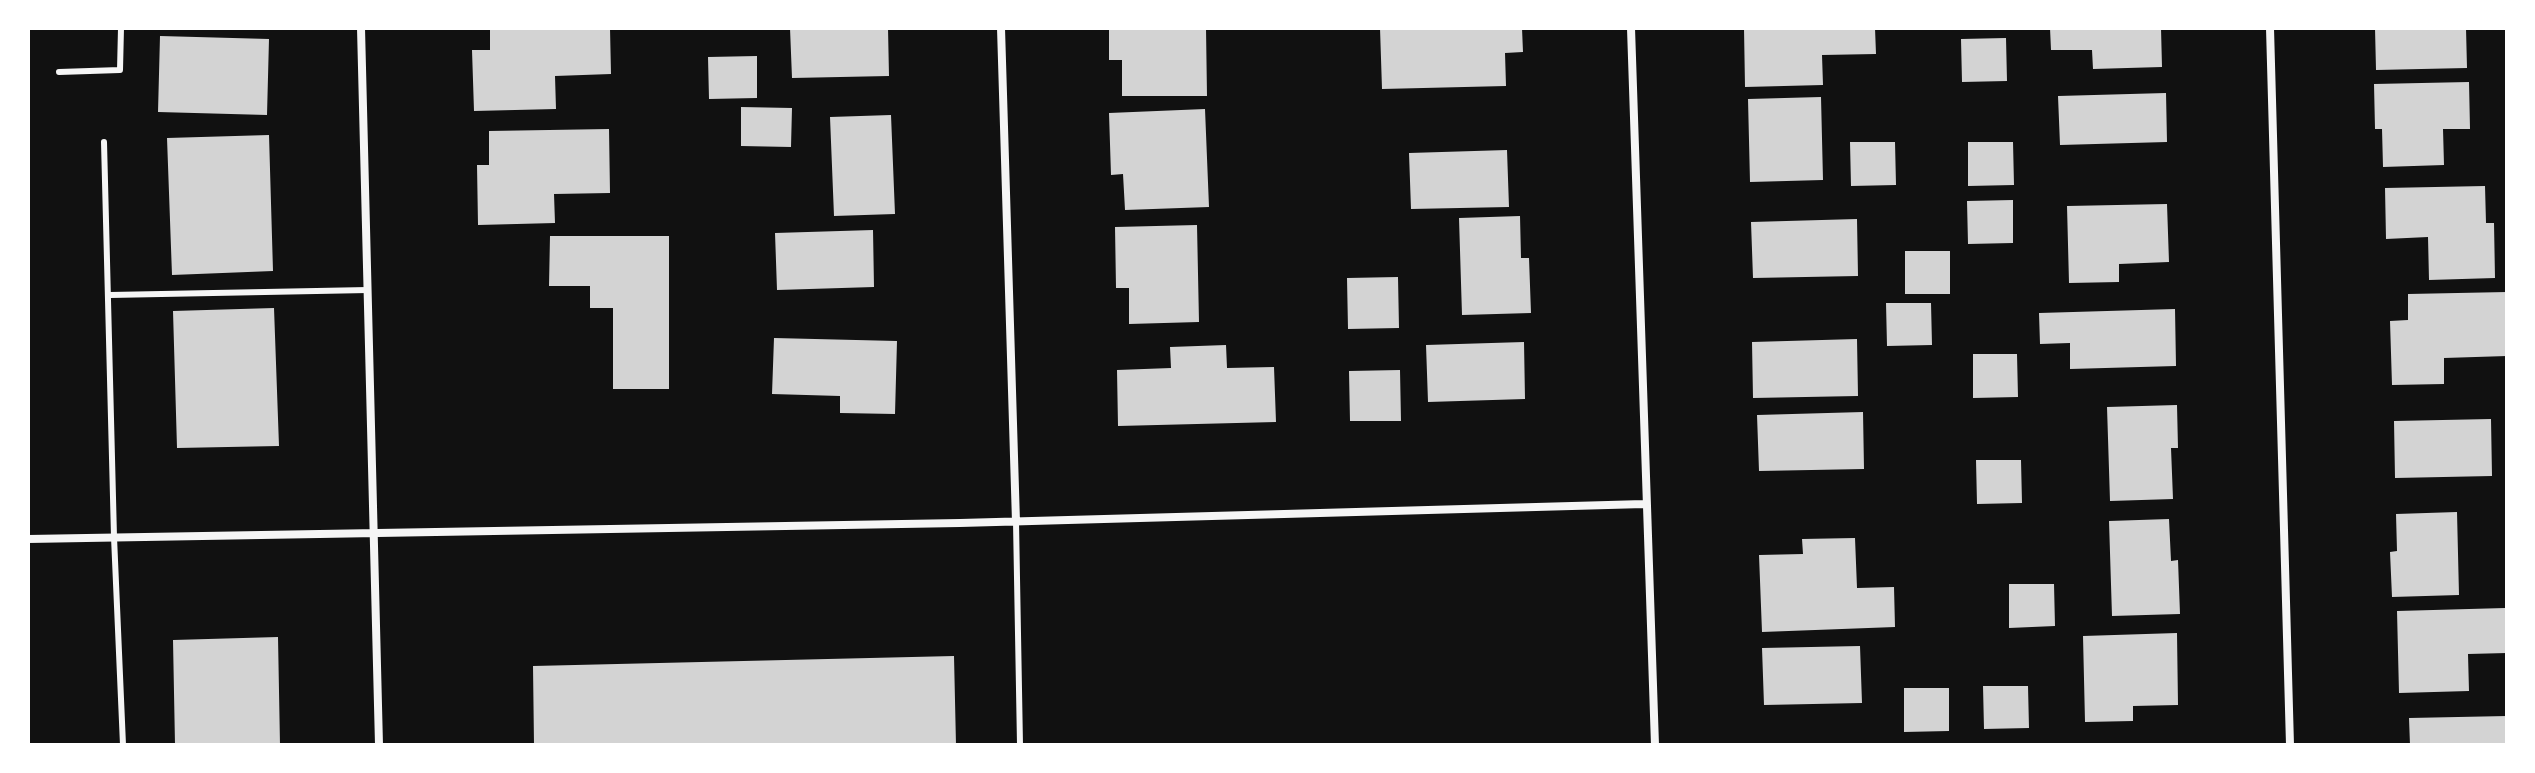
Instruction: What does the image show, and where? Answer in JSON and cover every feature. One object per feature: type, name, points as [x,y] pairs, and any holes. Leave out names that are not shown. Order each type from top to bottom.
[{"type":"street","points":[[361,28],[379,745]]},
{"type":"street","points":[[1001,28],[1016,522]]},
{"type":"street","points":[[1631,28],[1644,504],[1655,745]]},
{"type":"street","points":[[2270,28],[2290,745]]},
{"type":"street","points":[[28,539],[1016,522],[1644,504]]},
{"type":"lane","points":[[59,72],[120,70],[121,28]]},
{"type":"lane","points":[[104,142],[114,537],[123,745]]},
{"type":"lane","points":[[110,295],[368,290]]},
{"type":"lane","points":[[1016,522],[1020,745]]},
{"type":"building","points":[[490,28],[610,28],[611,74],[555,76],[556,109],[474,111],[472,50],[490,50]]},
{"type":"building","points":[[790,28],[888,28],[889,76],[792,78]]},
{"type":"building","points":[[1109,28],[1206,28],[1207,96],[1122,96],[1122,60],[1109,60]]},
{"type":"building","points":[[1380,28],[1522,28],[1523,52],[1505,53],[1506,86],[1382,89]]},
{"type":"building","points":[[1744,28],[1875,28],[1876,54],[1822,55],[1823,85],[1745,87]]},
{"type":"building","points":[[2050,28],[2161,28],[2162,67],[2093,69],[2092,50],[2051,50]]},
{"type":"building","points":[[2375,28],[2466,28],[2467,68],[2376,70]]},
{"type":"building","points":[[160,36],[269,39],[267,115],[158,112]]},
{"type":"building","points":[[2006,38],[2007,81],[1962,82],[1961,39]]},
{"type":"building","points":[[757,56],[757,98],[709,99],[708,57]]},
{"type":"building","points":[[2469,82],[2470,129],[2443,129],[2444,165],[2383,167],[2382,129],[2375,129],[2374,84]]},
{"type":"building","points":[[2166,93],[2167,142],[2060,145],[2058,96]]},
{"type":"building","points":[[1821,97],[1823,180],[1750,182],[1748,99]]},
{"type":"building","points":[[741,107],[792,108],[791,147],[741,146]]},
{"type":"building","points":[[1205,109],[1209,207],[1125,210],[1123,174],[1111,175],[1109,113]]},
{"type":"building","points":[[891,115],[895,214],[834,216],[830,117]]},
{"type":"building","points":[[609,129],[610,193],[554,194],[555,223],[478,225],[477,165],[489,165],[489,131]]},
{"type":"building","points":[[269,135],[273,271],[172,275],[167,138]]},
{"type":"building","points":[[1850,142],[1895,142],[1896,185],[1851,186]]},
{"type":"building","points":[[1968,142],[2013,142],[2014,185],[1968,186]]},
{"type":"building","points":[[1507,150],[1509,207],[1411,209],[1409,153]]},
{"type":"building","points":[[2485,186],[2486,223],[2494,223],[2495,278],[2429,280],[2428,237],[2386,239],[2385,188]]},
{"type":"building","points":[[2013,200],[2013,243],[1968,244],[1967,201]]},
{"type":"building","points":[[2167,204],[2169,262],[2119,264],[2119,282],[2069,283],[2067,206]]},
{"type":"building","points":[[1520,216],[1521,258],[1529,258],[1531,313],[1462,315],[1459,218]]},
{"type":"building","points":[[1857,219],[1858,276],[1753,278],[1751,222]]},
{"type":"building","points":[[1197,225],[1199,322],[1129,324],[1129,288],[1116,288],[1115,227]]},
{"type":"building","points":[[873,230],[874,287],[777,290],[775,233]]},
{"type":"building","points":[[550,236],[669,236],[669,389],[613,389],[613,308],[590,308],[590,286],[549,286]]},
{"type":"building","points":[[1905,251],[1950,251],[1950,294],[1905,294]]},
{"type":"building","points":[[1398,277],[1399,328],[1348,329],[1347,278]]},
{"type":"building","points":[[2507,292],[2507,356],[2444,358],[2444,384],[2392,385],[2390,321],[2408,320],[2408,294]]},
{"type":"building","points":[[1886,303],[1931,303],[1932,345],[1887,346]]},
{"type":"building","points":[[274,308],[279,446],[177,448],[173,311]]},
{"type":"building","points":[[2175,309],[2176,366],[2070,369],[2070,343],[2040,344],[2039,313]]},
{"type":"building","points":[[774,338],[897,341],[895,414],[840,413],[840,396],[772,394]]},
{"type":"building","points":[[1857,339],[1858,396],[1753,398],[1752,342]]},
{"type":"building","points":[[1524,342],[1525,399],[1428,402],[1426,345]]},
{"type":"building","points":[[1226,345],[1227,368],[1274,367],[1276,422],[1118,426],[1117,370],[1171,368],[1170,347]]},
{"type":"building","points":[[1973,354],[2017,354],[2018,397],[1973,398]]},
{"type":"building","points":[[1400,370],[1401,421],[1350,421],[1349,371]]},
{"type":"building","points":[[2177,405],[2178,448],[2171,448],[2173,499],[2110,501],[2107,407]]},
{"type":"building","points":[[1863,412],[1864,469],[1759,471],[1757,415]]},
{"type":"building","points":[[2491,419],[2492,476],[2395,478],[2394,421]]},
{"type":"building","points":[[1976,460],[2021,460],[2022,503],[1977,504]]},
{"type":"building","points":[[2457,512],[2459,595],[2392,597],[2390,552],[2397,551],[2396,514]]},
{"type":"building","points":[[2169,519],[2171,561],[2178,560],[2180,614],[2112,616],[2109,521]]},
{"type":"building","points":[[1855,538],[1857,588],[1894,587],[1895,627],[1762,632],[1759,555],[1803,554],[1802,539]]},
{"type":"building","points":[[2009,584],[2054,584],[2055,626],[2009,628]]},
{"type":"building","points":[[2505,608],[2507,653],[2468,654],[2469,691],[2399,693],[2397,611]]},
{"type":"building","points":[[2177,633],[2178,705],[2133,706],[2133,721],[2085,722],[2083,636]]},
{"type":"building","points":[[278,637],[280,745],[175,745],[173,640]]},
{"type":"building","points":[[1860,646],[1862,703],[1764,705],[1762,648]]},
{"type":"building","points":[[954,656],[956,745],[534,745],[533,666]]},
{"type":"building","points":[[1983,686],[2028,686],[2029,728],[1984,729]]},
{"type":"building","points":[[1904,688],[1949,688],[1949,731],[1904,732]]},
{"type":"building","points":[[2507,716],[2507,745],[2410,745],[2409,718]]}]
